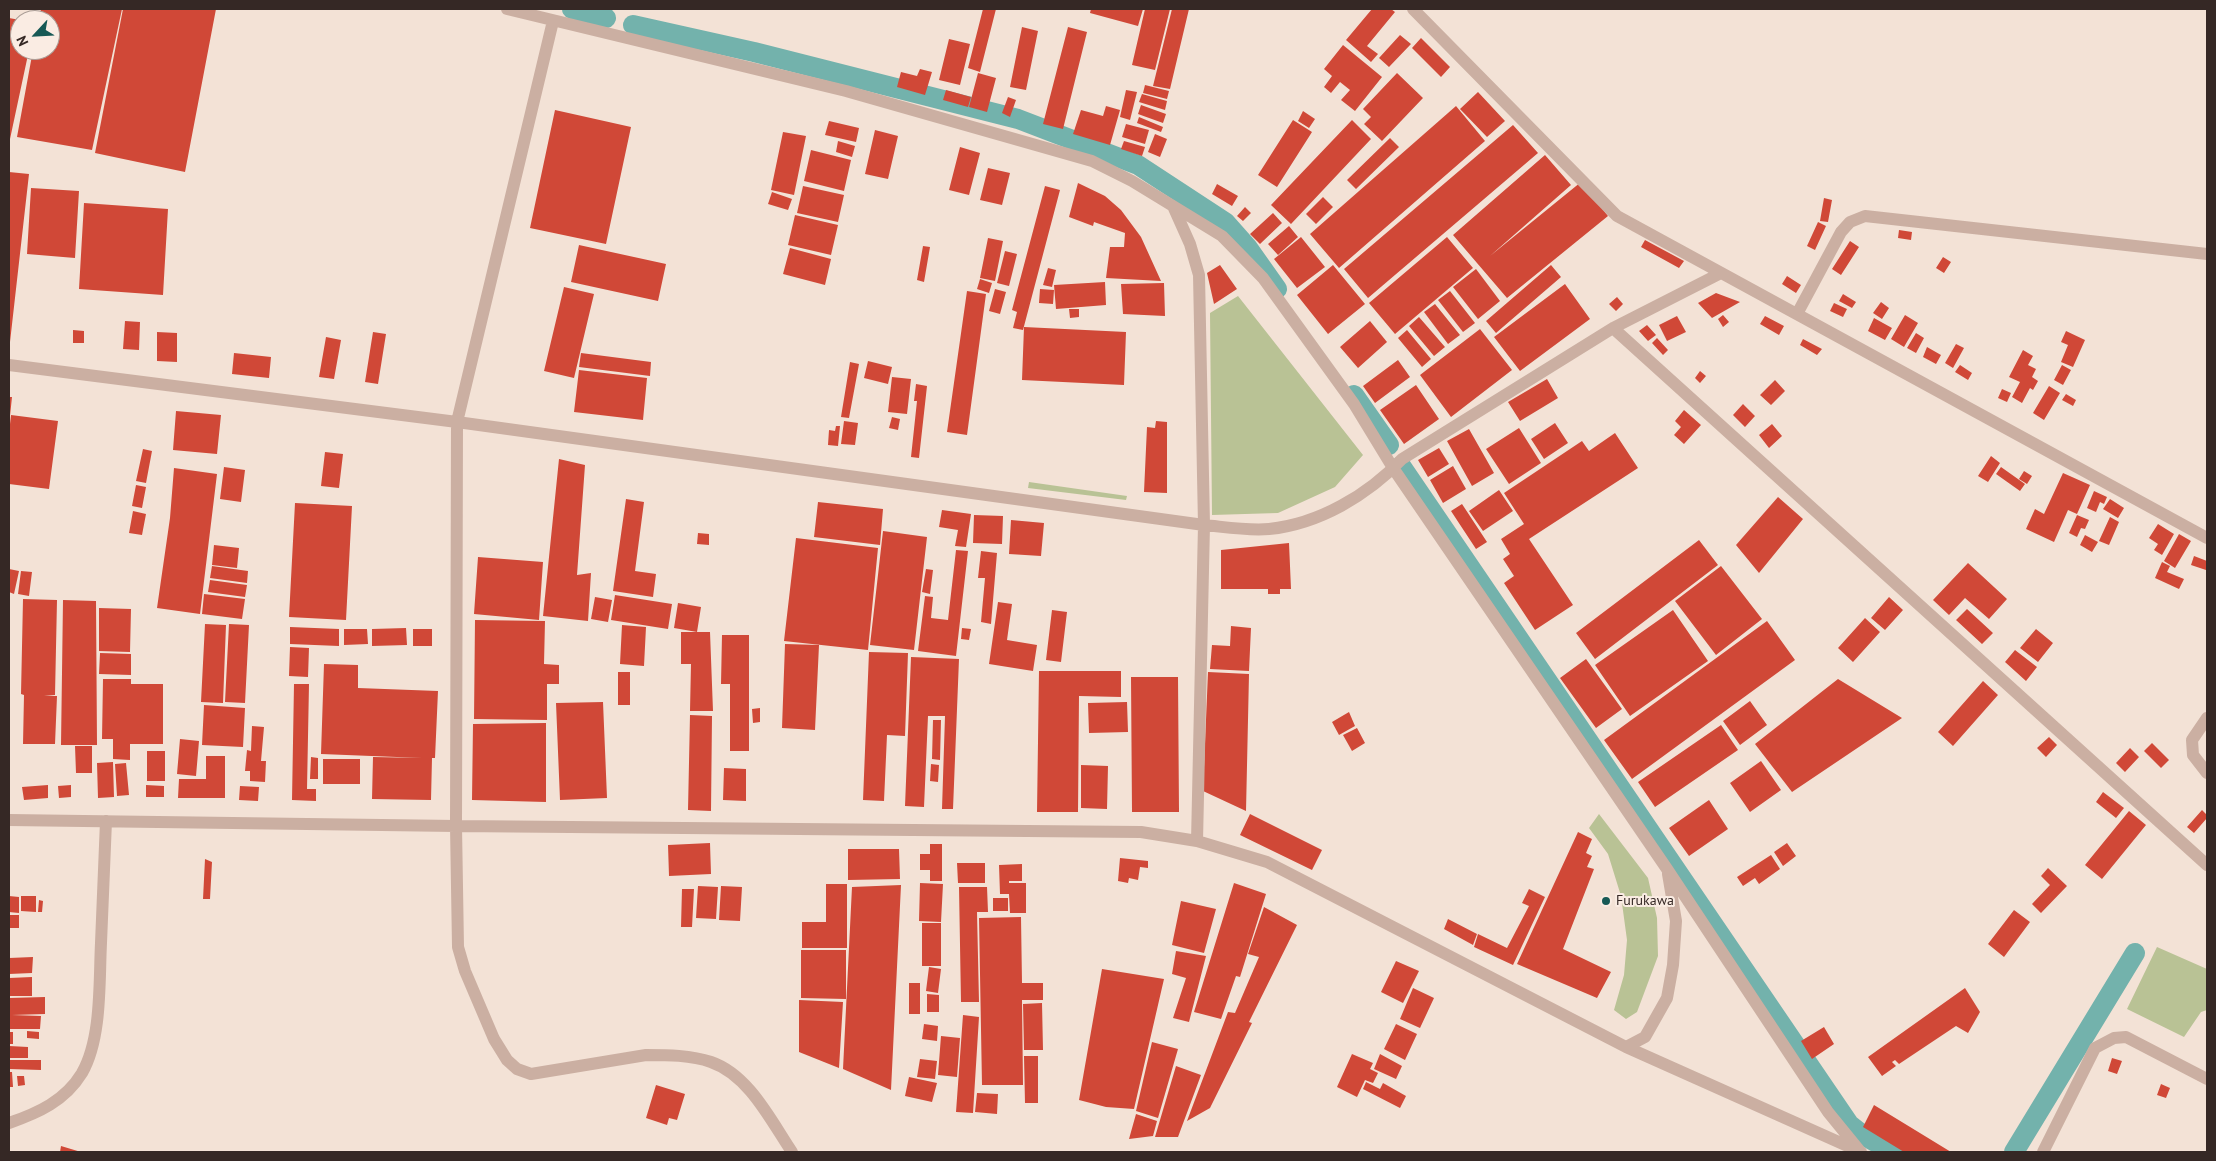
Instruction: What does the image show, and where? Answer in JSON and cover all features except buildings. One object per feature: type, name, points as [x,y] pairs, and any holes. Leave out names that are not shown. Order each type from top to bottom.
[{"type":"street","points":[[507,9],[846,91],[1092,161],[1132,181],[1222,236],[1263,278],[1354,404],[1393,468],[1667,869],[1828,1112],[1861,1152]]},
{"type":"street","points":[[1413,9],[1617,216],[2207,538]]},
{"type":"street","points":[[553,21],[457,422],[456,826],[458,947],[465,971],[494,1039],[507,1060],[517,1069],[531,1074],[646,1055],[681,1057],[712,1062],[731,1072],[753,1094],[792,1152]]},
{"type":"street","points":[[1173,206],[1190,244],[1199,275],[1204,525],[1197,841]]},
{"type":"street","points":[[1797,314],[1840,232],[1850,222],[1865,216],[2207,254]]},
{"type":"street","points":[[9,365],[457,422],[1204,525],[1266,529],[1312,520],[1340,506],[1375,484],[1402,459],[1613,328],[1721,273]]},
{"type":"street","points":[[1613,328],[2207,865]]},
{"type":"street","points":[[2207,718],[2192,740],[2193,755],[2207,773]]},
{"type":"street","points":[[9,820],[1141,832],[1197,841],[1267,862],[1626,1047],[1861,1152]]},
{"type":"street","points":[[9,1123],[34,1115],[51,1106],[81,1074],[92,1051],[99,992],[106,821]]},
{"type":"street","points":[[1626,1047],[1645,1037],[1667,998],[1673,965],[1676,922],[1667,869]]},
{"type":"street","points":[[2043,1152],[2095,1048],[2114,1038],[2126,1037],[2207,1079]]},
{"type":"green space","points":[[1238,296],[1363,455],[1335,487],[1278,513],[1212,515],[1210,313]]},
{"type":"green space","points":[[1029,482],[1127,496],[1126,500],[1028,488]]},
{"type":"green space","points":[[1599,814],[1648,878],[1657,918],[1658,956],[1637,1012],[1626,1019],[1614,1010],[1624,975],[1627,940],[1621,896],[1608,854],[1589,828]]},
{"type":"green space","points":[[2157,947],[2207,969],[2207,1010],[2201,1012],[2184,1037],[2127,1009]]},
{"type":"waterway","points":[[572,9],[606,18]]},
{"type":"waterway","points":[[633,25],[754,52],[1018,119],[1138,165],[1225,222],[1248,248],[1277,289]]},
{"type":"waterway","points":[[1354,395],[1389,445]]},
{"type":"waterway","points":[[1401,466],[1849,1124],[1863,1135],[1893,1152]]},
{"type":"waterway","points":[[2014,1152],[2135,953]]},
{"type":"place","name":"Furukawa","points":[[1606,901]]}]
